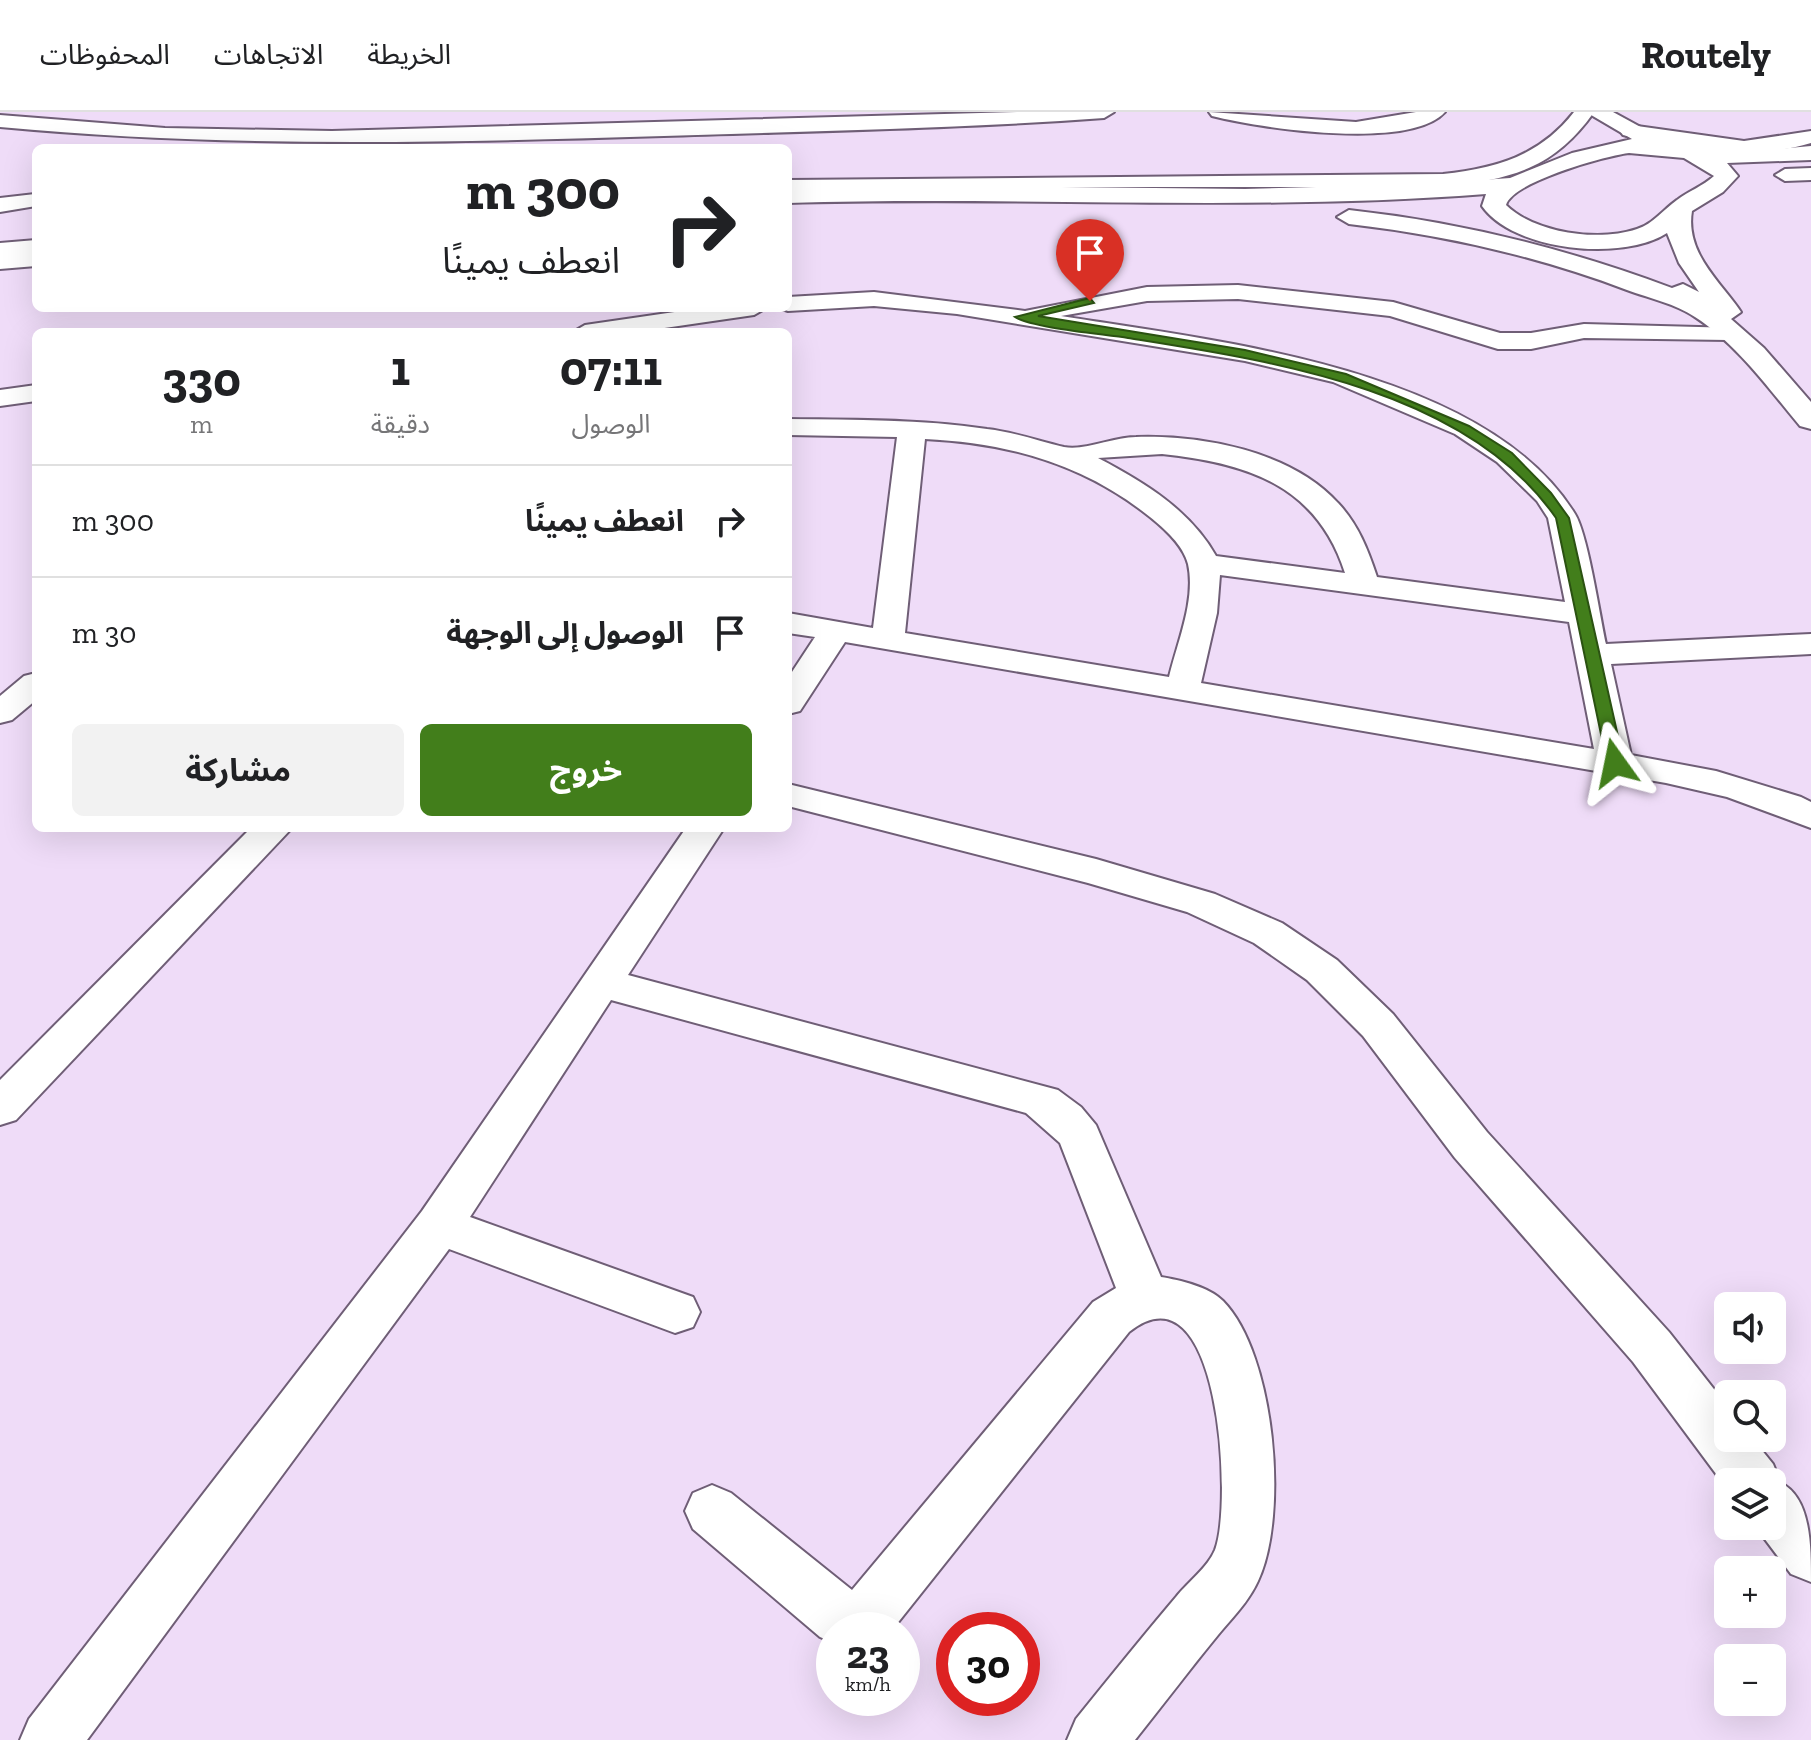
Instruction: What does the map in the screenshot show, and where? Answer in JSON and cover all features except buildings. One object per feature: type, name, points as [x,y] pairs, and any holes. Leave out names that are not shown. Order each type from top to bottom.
[{"type":"street","points":[[0,121],[126,133],[353,137],[605,132],[1104,112]]},
{"type":"street","points":[[1219,112],[1288,125],[1333,128],[1377,125],[1435,112]]},
{"type":"street","points":[[792,196],[1351,188],[1437,180],[1514,165],[1557,145],[1584,112]]},
{"type":"street","points":[[1597,112],[1668,149],[1693,155],[1768,157],[1810,143]]},
{"type":"street","points":[[1597,112],[1605,130],[1606,148]]},
{"type":"street","points":[[1630,131],[1733,145],[1810,143]]},
{"type":"street","points":[[1504,217],[1494,206],[1496,196],[1518,184],[1606,148],[1668,149]]},
{"type":"street","points":[[1571,239],[1637,237],[1655,230],[1681,208],[1720,184],[1726,176],[1693,155]]},
{"type":"street","points":[[1720,184],[1811,172]]},
{"type":"street","points":[[792,186],[1024,181],[1434,192],[1518,184]]},
{"type":"street","points":[[0,205],[32,200]]},
{"type":"street","points":[[1203,205],[1351,217],[1436,229],[1581,263],[1703,310]]},
{"type":"street","points":[[792,210],[1395,206],[1504,217],[1534,230],[1571,239],[1648,270],[1687,295],[1754,354],[1811,420]]},
{"type":"street","points":[[1681,208],[1677,229],[1684,249],[1751,343],[1754,354]]},
{"type":"street","points":[[0,250],[32,247]]},
{"type":"street","points":[[0,261],[32,258]]},
{"type":"street","points":[[0,278],[32,275]]},
{"type":"street","points":[[1020,317],[1119,297],[1238,292],[1393,309],[1432,318],[1475,336],[1510,342],[1584,331],[1728,333]]},
{"type":"street","points":[[792,304],[901,300],[1295,364],[1390,394],[1465,428],[1507,456],[1547,495],[1563,518],[1615,763]]},
{"type":"street","points":[[622,328],[728,312]]},
{"type":"street","points":[[0,398],[32,394]]},
{"type":"street","points":[[792,427],[912,429],[967,435],[1067,456],[1108,472],[1152,501],[1183,531],[1204,564],[1203,597],[1183,688]]},
{"type":"street","points":[[888,638],[912,429]]},
{"type":"street","points":[[1067,456],[1132,445],[1161,446],[1235,459],[1269,470],[1297,485],[1328,510],[1344,532],[1364,584]]},
{"type":"street","points":[[1204,564],[1584,614]]},
{"type":"street","points":[[792,624],[1183,688],[1793,796],[1811,816]]},
{"type":"street","points":[[792,698],[836,631]]},
{"type":"street","points":[[1593,655],[1811,644]]},
{"type":"street","points":[[0,713],[32,686]]},
{"type":"street","points":[[792,796],[1096,872],[1201,903],[1268,933],[1322,970],[1378,1025],[1471,1145],[1651,1347],[1743,1468]]},
{"type":"street","points":[[0,1108],[269,832]]},
{"type":"street","points":[[50,1740],[439,1225],[702,832]]},
{"type":"street","points":[[602,983],[1048,1104],[1071,1123],[1080,1137],[1145,1298]]},
{"type":"street","points":[[439,1225],[675,1312]]},
{"type":"street","points":[[712,1511],[840,1617],[855,1620],[869,1614],[1111,1317],[1126,1305],[1145,1298],[1167,1298],[1188,1305],[1206,1317],[1218,1333],[1243,1410],[1248,1520],[1242,1554],[1222,1586],[1097,1740]]},
{"type":"street","points":[[1786,1523],[1811,1555]]},
{"type":"route","points":[[1090,301],[1020,317],[1245,353],[1342,376],[1465,428],[1507,456],[1547,495],[1563,518],[1573,553],[1615,763]]}]
